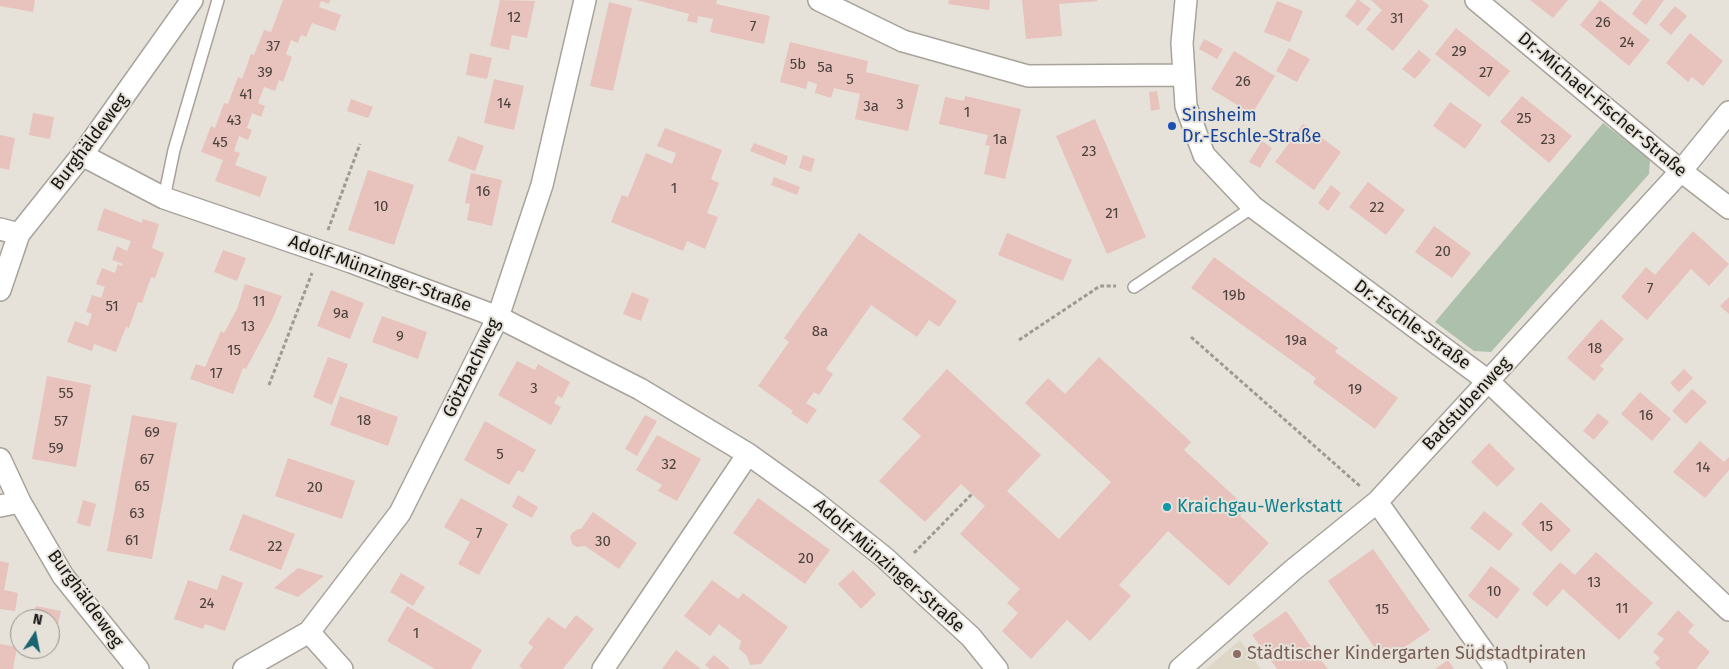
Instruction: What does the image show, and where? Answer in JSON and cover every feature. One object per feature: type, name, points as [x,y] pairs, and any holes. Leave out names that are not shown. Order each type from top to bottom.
[{"type":"street","name":"Burghäldeweg","points":[[0,290],[10,232],[82,155],[192,0]]},
{"type":"street","name":"Götzbachweg","points":[[244,669],[310,632],[400,514],[498,317],[542,185],[585,0]]},
{"type":"street","points":[[819,0],[903,41],[1028,76],[1184,75]]},
{"type":"street","name":"Dr.-Eschle-Straße","points":[[1186,0],[1182,42],[1186,106],[1204,155],[1252,207],[1488,381],[1729,610]]},
{"type":"street","name":"Dr.-Michael-Fischer-Straße","points":[[1476,0],[1681,171],[1729,208]]},
{"type":"street","name":"Badstubenweg","points":[[1180,669],[1293,570],[1377,502],[1681,171],[1729,112]]},
{"type":"street","name":"Adolf-Münzinger-Straße","points":[[82,155],[164,198],[351,262],[498,317],[640,389],[748,454],[815,502],[897,570],[972,638],[997,669]]},
{"type":"street","points":[[603,669],[748,454]]},
{"type":"street","name":"Burghäldeweg","points":[[0,459],[10,504],[63,576],[138,669]]},
{"type":"street","points":[[1377,502],[1496,669]]},
{"type":"street","points":[[310,632],[342,669]]},
{"type":"lane","points":[[164,198],[174,150],[218,0]]},
{"type":"lane","points":[[1134,288],[1252,207]]},
{"type":"path","points":[[1019,340],[1100,286],[1134,288]]},
{"type":"path","points":[[1191,337],[1377,502]]},
{"type":"path","points":[[897,570],[972,494]]},
{"type":"shaded area","name":"Städtischer Kindergarten Südstadtpiraten","points":[[1240,640],[1261,669],[1206,669]]},
{"type":"green space","points":[[1603,123],[1650,159],[1649,174],[1491,352],[1474,351],[1435,322]]},
{"type":"building","points":[[0,0],[35,0],[33,12],[0,6]]},
{"type":"building","points":[[283,0],[330,0],[329,4],[321,1],[319,7],[341,15],[335,31],[312,23],[306,37],[301,35],[298,43],[291,40],[286,54],[292,57],[283,82],[279,80],[275,91],[264,87],[258,103],[265,106],[261,117],[252,113],[247,128],[252,130],[248,140],[239,136],[234,151],[240,153],[235,165],[267,177],[260,197],[215,181],[223,160],[201,152],[211,126],[215,128],[224,103],[228,104],[238,77],[242,79],[251,54],[254,55],[264,30],[271,32]]},
{"type":"building","points":[[500,0],[535,1],[527,38],[512,35],[509,50],[490,46]]},
{"type":"building","points":[[637,0],[717,0],[716,4],[770,16],[764,44],[710,32],[713,19],[698,16],[697,23],[687,21],[689,14]]},
{"type":"building","points":[[949,0],[990,0],[989,10],[948,4]]},
{"type":"building","points":[[1022,0],[1097,1],[1059,4],[1062,36],[1026,39]]},
{"type":"building","points":[[1357,0],[1371,9],[1358,26],[1345,16]]},
{"type":"building","points":[[1371,0],[1422,0],[1429,6],[1393,51],[1366,29],[1382,10]]},
{"type":"building","points":[[1530,0],[1568,0],[1553,18]]},
{"type":"building","points":[[1600,0],[1650,40],[1629,66],[1580,25]]},
{"type":"building","points":[[1642,0],[1664,0],[1646,25],[1632,14]]},
{"type":"building","points":[[1277,1],[1303,11],[1290,42],[1264,32]]},
{"type":"building","points":[[609,2],[632,8],[613,91],[590,86]]},
{"type":"building","points":[[1675,6],[1687,16],[1671,35],[1659,25]]},
{"type":"building","points":[[1456,28],[1510,71],[1489,97],[1435,54]]},
{"type":"building","points":[[1690,33],[1723,61],[1703,86],[1692,77],[1688,82],[1666,63]]},
{"type":"building","points":[[1204,39],[1223,49],[1217,59],[1199,49]]},
{"type":"building","points":[[790,42],[868,61],[866,72],[919,85],[908,131],[855,119],[860,94],[834,88],[831,98],[815,93],[817,84],[808,81],[806,89],[780,82]]},
{"type":"building","points":[[1289,48],[1310,59],[1297,82],[1276,71]]},
{"type":"building","points":[[1419,50],[1431,60],[1415,79],[1402,69]]},
{"type":"building","points":[[1234,51],[1275,76],[1252,114],[1211,89]]},
{"type":"building","points":[[470,53],[492,58],[487,79],[466,75]]},
{"type":"building","points":[[494,79],[524,86],[514,130],[484,123]]},
{"type":"building","points":[[1157,91],[1160,109],[1151,111],[1149,92]]},
{"type":"building","points":[[965,96],[1021,109],[1005,179],[984,174],[990,146],[985,145],[988,135],[939,124],[945,97],[964,101]]},
{"type":"building","points":[[1522,96],[1572,136],[1549,163],[1500,122]]},
{"type":"building","points":[[351,99],[373,107],[368,118],[347,111]]},
{"type":"building","points":[[1450,102],[1482,125],[1465,149],[1433,126]]},
{"type":"building","points":[[33,113],[54,117],[50,139],[29,135]]},
{"type":"building","points":[[1095,119],[1146,237],[1107,254],[1056,136]]},
{"type":"building","points":[[1303,124],[1341,152],[1314,190],[1275,162]]},
{"type":"building","points":[[665,128],[722,150],[711,179],[719,183],[707,213],[718,217],[705,249],[687,241],[683,251],[611,222],[622,195],[628,197],[646,153],[672,164],[676,153],[657,146]]},
{"type":"building","points":[[0,135],[15,138],[9,170],[0,168]]},
{"type":"building","points":[[458,136],[484,146],[475,171],[448,161]]},
{"type":"building","points":[[1262,141],[1272,148],[1260,168],[1249,162]]},
{"type":"building","points":[[754,143],[788,156],[785,165],[750,151]]},
{"type":"building","points":[[803,155],[815,159],[811,172],[799,168]]},
{"type":"building","points":[[368,170],[414,185],[394,245],[348,230]]},
{"type":"building","points":[[471,173],[502,180],[492,226],[467,220],[470,204],[465,203]]},
{"type":"building","points":[[774,177],[800,187],[797,195],[771,185]]},
{"type":"building","points":[[1368,182],[1405,210],[1386,235],[1349,207]]},
{"type":"building","points":[[1331,185],[1341,193],[1328,211],[1318,203]]},
{"type":"building","points":[[104,208],[142,223],[143,219],[159,224],[152,248],[164,253],[155,278],[151,277],[142,303],[138,302],[129,328],[126,327],[116,352],[94,344],[92,351],[67,342],[75,321],[88,326],[92,314],[86,312],[92,295],[101,298],[105,287],[96,284],[102,268],[115,273],[118,264],[122,266],[123,264],[112,260],[117,246],[127,251],[131,241],[97,230]]},
{"type":"building","points":[[1434,226],[1471,253],[1452,278],[1415,252]]},
{"type":"building","points":[[1693,231],[1729,264],[1709,286],[1691,269],[1647,320],[1621,297],[1646,267],[1655,275]]},
{"type":"building","points":[[859,233],[957,301],[939,327],[929,320],[917,337],[871,305],[826,369],[833,374],[819,395],[814,392],[806,403],[817,410],[807,424],[791,413],[793,411],[758,386],[789,342],[784,338]]},
{"type":"building","points":[[1007,233],[1072,260],[1063,281],[998,255]]},
{"type":"building","points":[[223,250],[246,258],[237,281],[214,272]]},
{"type":"building","points":[[1214,257],[1338,348],[1335,352],[1398,398],[1375,429],[1313,383],[1316,378],[1191,288]]},
{"type":"building","points":[[245,284],[282,296],[272,320],[246,369],[243,368],[233,394],[190,379],[196,364],[205,367],[221,331],[224,333],[237,309]]},
{"type":"building","points":[[331,290],[364,303],[350,339],[317,326]]},
{"type":"building","points":[[632,292],[649,299],[641,321],[623,314]]},
{"type":"building","points":[[1729,297],[1729,314],[1720,306]]},
{"type":"building","points":[[382,316],[427,332],[418,359],[372,342]]},
{"type":"building","points":[[1601,319],[1624,339],[1600,366],[1604,369],[1594,381],[1567,358]]},
{"type":"building","points":[[328,357],[348,364],[332,405],[313,397]]},
{"type":"building","name":"Kraichgau-Werkstatt","points":[[1099,357],[1191,442],[1184,450],[1247,508],[1240,516],[1269,543],[1229,586],[1168,531],[1119,585],[1131,596],[1090,641],[1067,620],[1031,659],[1002,631],[1018,613],[1007,603],[1020,589],[960,534],[985,506],[961,484],[925,522],[879,481],[921,436],[902,419],[947,369],[1041,455],[1007,491],[1059,539],[1111,482],[1025,403],[1048,378],[1065,394]]},
{"type":"building","points":[[517,361],[535,370],[538,364],[570,382],[562,398],[558,396],[554,403],[561,407],[551,425],[498,395]]},
{"type":"building","points":[[1684,369],[1693,378],[1679,392],[1670,383]]},
{"type":"building","points":[[47,376],[91,385],[76,467],[32,459]]},
{"type":"building","points":[[1692,389],[1707,402],[1686,424],[1672,411]]},
{"type":"building","points":[[1640,392],[1671,419],[1652,441],[1621,414]]},
{"type":"building","points":[[340,396],[398,417],[388,446],[330,425]]},
{"type":"building","points":[[1598,413],[1609,422],[1594,440],[1583,431]]},
{"type":"building","points":[[132,415],[177,423],[152,559],[107,551]]},
{"type":"building","points":[[645,415],[657,421],[637,456],[625,449]]},
{"type":"building","points":[[485,421],[536,450],[523,473],[518,470],[509,485],[464,460]]},
{"type":"building","points":[[657,435],[701,459],[677,501],[658,491],[662,485],[636,470]]},
{"type":"building","points":[[1700,441],[1724,462],[1729,457],[1729,470],[1705,498],[1673,472]]},
{"type":"building","points":[[1489,443],[1515,469],[1497,487],[1471,462]]},
{"type":"building","points":[[288,458],[355,481],[342,519],[275,496]]},
{"type":"building","points":[[518,495],[538,507],[532,518],[512,507]]},
{"type":"building","points":[[1300,496],[1309,507],[1300,514],[1291,504]]},
{"type":"building","points":[[461,498],[508,524],[479,575],[458,564],[470,542],[444,527]]},
{"type":"building","points":[[758,498],[830,550],[805,584],[733,533]]},
{"type":"building","points":[[83,500],[96,504],[90,527],[77,523]]},
{"type":"building","points":[[1541,502],[1571,530],[1551,552],[1521,524]]},
{"type":"building","points":[[1484,511],[1513,534],[1499,551],[1470,528]]},
{"type":"building","points":[[593,512],[637,543],[619,569],[585,546],[577,547],[572,544],[570,537],[572,533],[581,529]]},
{"type":"building","points":[[243,514],[295,534],[281,570],[229,550]]},
{"type":"building","points":[[1373,549],[1430,630],[1384,661],[1328,581]]},
{"type":"building","points":[[1596,552],[1653,603],[1619,640],[1563,589],[1547,607],[1532,594],[1560,562],[1575,575]]},
{"type":"building","points":[[0,561],[9,563],[4,590],[18,593],[15,609],[0,609]]},
{"type":"building","points":[[1491,566],[1520,589],[1497,619],[1468,596]]},
{"type":"building","points":[[298,568],[324,576],[298,597],[274,588]]},
{"type":"building","points":[[853,570],[876,594],[861,609],[838,584]]},
{"type":"building","points":[[401,573],[425,587],[413,606],[390,592]]},
{"type":"building","points":[[222,575],[243,583],[225,631],[205,624],[203,629],[174,619],[188,580],[217,590]]},
{"type":"building","points":[[712,580],[738,599],[743,593],[788,627],[761,664],[750,665],[747,656],[739,649],[741,641],[719,624],[710,636],[684,616]]},
{"type":"building","points":[[36,606],[51,609],[36,609]]},
{"type":"building","points":[[407,606],[482,650],[471,669],[435,669],[387,641]]},
{"type":"building","points":[[1678,610],[1694,625],[1688,632],[1710,652],[1696,669],[1661,669],[1655,663],[1660,658],[1653,652],[1664,639],[1657,634]]},
{"type":"building","points":[[1286,611],[1328,669],[1277,669],[1252,635]]},
{"type":"building","points":[[576,615],[594,629],[563,669],[523,669],[519,666],[533,647],[528,643],[548,617],[565,629]]},
{"type":"building","points":[[0,644],[10,646],[10,659],[15,659],[13,669],[0,669]]},
{"type":"building","points":[[676,650],[701,669],[662,669]]},
{"type":"building","points":[[714,655],[730,669],[710,669],[705,665]]},
{"type":"building","points":[[1448,660],[1454,669],[1435,669]]},
{"type":"place","name":"Sinsheim Dr.-Eschle-Straße","points":[[1172,126]]},
{"type":"place","name":"Kraichgau-Werkstatt","points":[[1167,507]]},
{"type":"place","name":"Städtischer Kindergarten Südstadtpiraten","points":[[1237,654]]}]
